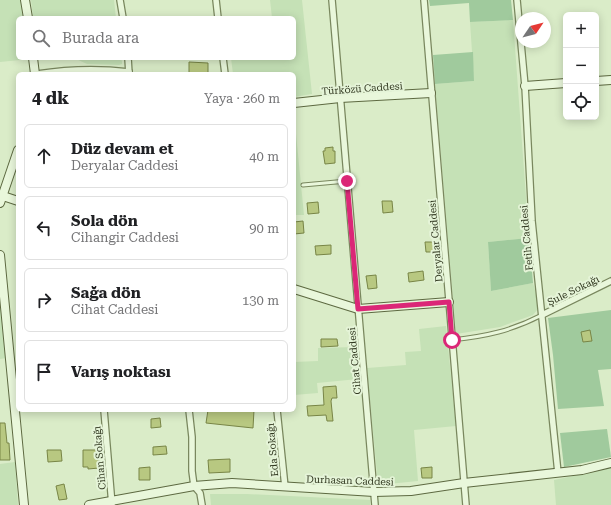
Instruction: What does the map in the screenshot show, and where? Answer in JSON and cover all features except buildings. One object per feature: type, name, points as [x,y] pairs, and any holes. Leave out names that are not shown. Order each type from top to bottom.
[{"type":"street","points":[[25,0],[28,16]]},
{"type":"street","points":[[120,0],[122,16]]},
{"type":"street","points":[[216,0],[218,16]]},
{"type":"street","name":"Cihat Caddesi","points":[[332,0],[375,505]]},
{"type":"street","name":"Deryalar Caddesi","points":[[424,0],[466,505]]},
{"type":"street","name":"Fetih Caddesi","points":[[517,0],[525,86],[532,221],[558,473]]},
{"type":"street","points":[[33,60],[36,72]]},
{"type":"street","points":[[128,60],[129,72]]},
{"type":"street","points":[[223,60],[225,72]]},
{"type":"street","points":[[53,72],[86,68],[123,72]]},
{"type":"street","points":[[599,81],[611,80]]},
{"type":"street","points":[[525,86],[563,83]]},
{"type":"street","name":"Türközü Caddesi","points":[[296,103],[340,98],[432,93]]},
{"type":"street","points":[[16,156],[1,198],[16,201]]},
{"type":"street","points":[[0,255],[16,395]]},
{"type":"street","name":"Şule Sokağı","points":[[542,314],[611,281]]},
{"type":"street","points":[[296,290],[358,309],[449,302]]},
{"type":"street","points":[[17,412],[24,505]]},
{"type":"street","name":"Cihan Sokağı","points":[[104,412],[112,503]]},
{"type":"street","points":[[189,412],[194,486],[200,493],[202,505]]},
{"type":"street","name":"Eda Sokağı","points":[[278,412],[285,487]]},
{"type":"street","name":"Durhasan Caddesi","points":[[89,505],[112,503],[194,486],[232,483],[374,492],[411,491],[464,483],[582,470],[611,463]]},
{"type":"lane","points":[[303,185],[347,181]]},
{"type":"lane","points":[[452,340],[504,331],[542,314]]},
{"type":"green space","points":[[0,0],[22,0],[24,16],[16,16],[16,60],[20,60],[0,62]]},
{"type":"green space","points":[[31,0],[114,0],[116,16],[33,16]]},
{"type":"green space","points":[[270,0],[302,0],[312,94],[296,97],[296,72],[233,72],[231,60],[296,60],[296,16],[272,16]]},
{"type":"green space","points":[[429,0],[511,0],[513,20],[470,22],[469,3],[430,6]]},
{"type":"green space","points":[[513,20],[529,238],[488,242],[491,291],[533,283],[537,297],[537,310],[533,315],[500,327],[456,334],[435,84],[474,81],[470,22]]},
{"type":"green space","points":[[473,52],[474,81],[435,84],[433,55]]},
{"type":"green space","points":[[78,60],[122,60],[122,62],[122,64],[119,65],[87,64]]},
{"type":"green space","points":[[296,134],[304,215],[296,215]]},
{"type":"green space","points":[[529,238],[533,283],[491,291],[488,242]]},
{"type":"green space","points":[[0,303],[7,358],[0,359]]},
{"type":"green space","points":[[611,310],[611,369],[598,370],[604,406],[558,409],[548,318]]},
{"type":"green space","points":[[446,326],[456,426],[414,430],[418,481],[378,485],[367,368],[406,365],[405,352],[421,351],[419,329]]},
{"type":"green space","points":[[355,347],[358,379],[317,383],[318,393],[296,395],[296,362],[318,361],[318,348]]},
{"type":"green space","points":[[607,429],[611,457],[564,467],[560,433]]},
{"type":"green space","points":[[15,462],[18,505],[0,505],[0,464]]},
{"type":"green space","points":[[611,468],[611,505],[556,505],[554,480]]},
{"type":"green space","points":[[210,494],[247,494],[370,500],[370,505],[211,505]]},
{"type":"route","points":[[347,181],[358,309],[449,302],[452,340]]}]
